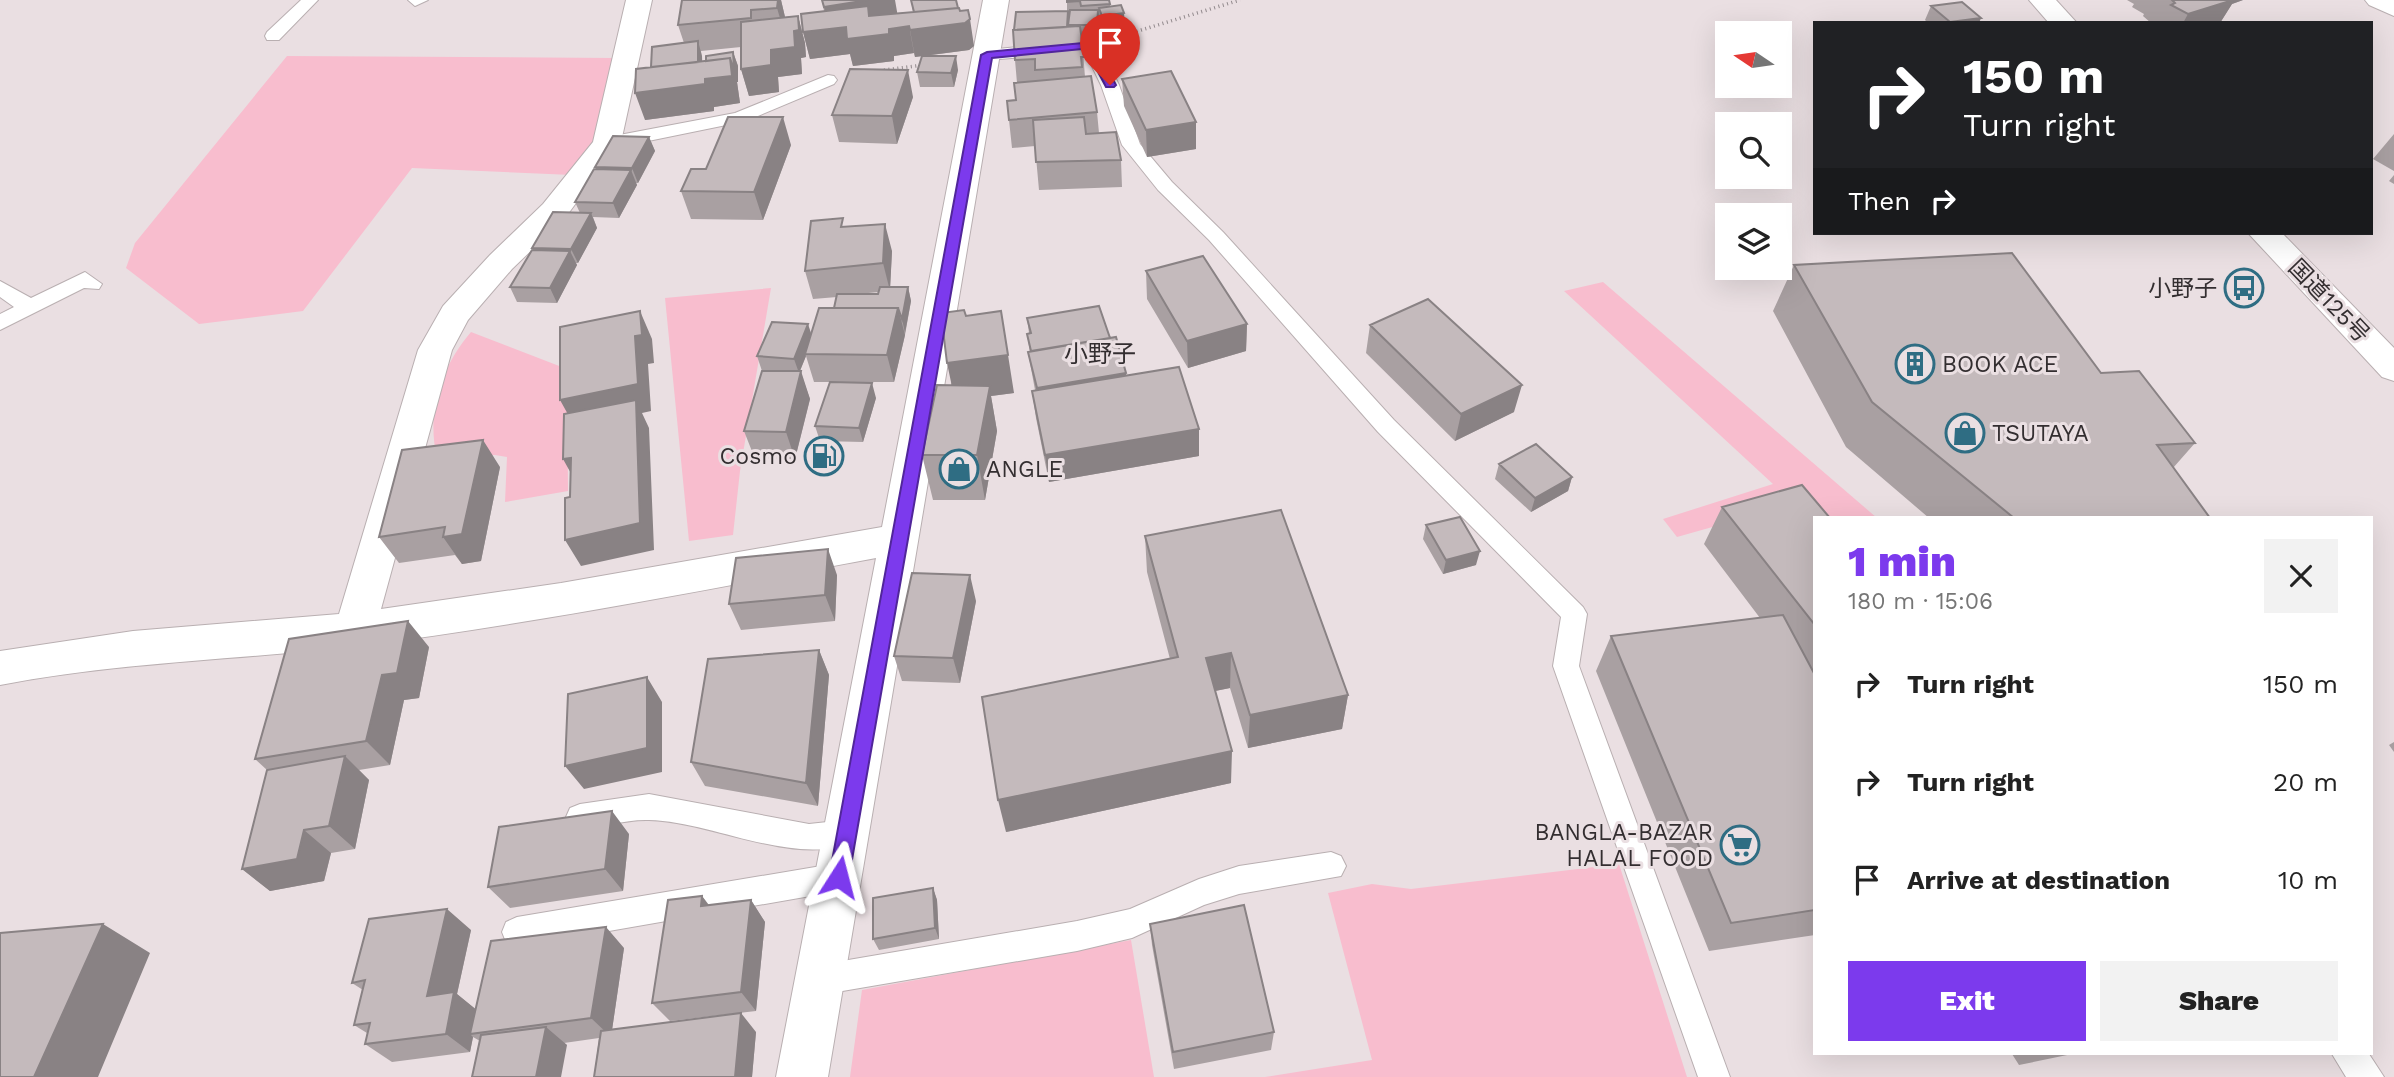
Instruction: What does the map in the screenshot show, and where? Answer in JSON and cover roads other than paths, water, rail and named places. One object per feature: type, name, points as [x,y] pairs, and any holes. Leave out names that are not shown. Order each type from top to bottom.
[{"type":"main road","points":[[355,629],[435,350],[455,314],[501,262],[554,211],[607,142],[639,0]]},
{"type":"main road","points":[[802,1077],[996,0]]},
{"type":"main road","points":[[2042,0],[2062,21]]},
{"type":"main road","points":[[2378,0],[2394,8]]},
{"type":"main road","name":"国道125号","points":[[2266,235],[2394,369]]},
{"type":"main road","points":[[0,668],[123,649],[355,629],[482,611],[900,540]]},
{"type":"lane","points":[[273,36],[310,0]]},
{"type":"lane","points":[[987,55],[1083,46],[1092,49],[1110,85],[1131,145],[1165,186],[1216,236],[1386,426],[1574,614],[1566,666],[1714,1077]]},
{"type":"lane","points":[[607,142],[624,142],[740,117],[828,80]]},
{"type":"lane","points":[[0,323],[85,279],[92,284]]},
{"type":"lane","points":[[0,288],[30,307]]},
{"type":"lane","points":[[557,820],[649,807],[808,836],[846,833]]},
{"type":"lane","points":[[819,980],[1077,936],[1132,923],[1199,892],[1238,880],[1331,866]]},
{"type":"lane","points":[[517,932],[839,877]]},
{"type":"lane","points":[[2349,1055],[2368,1077]]},
{"type":"place","name":"小野子","points":[[2244,288]]},
{"type":"place","name":"BOOK ACE","points":[[1915,364]]},
{"type":"place","name":"TSUTAYA","points":[[1965,433]]},
{"type":"place","name":"Cosmo","points":[[824,456]]},
{"type":"place","name":"ANGLE","points":[[959,469]]},
{"type":"place","name":"BANGLA-BAZAR HALAL FOOD","points":[[1740,845]]},
{"type":"district","name":"小野子","points":[[1100,354]]}]
